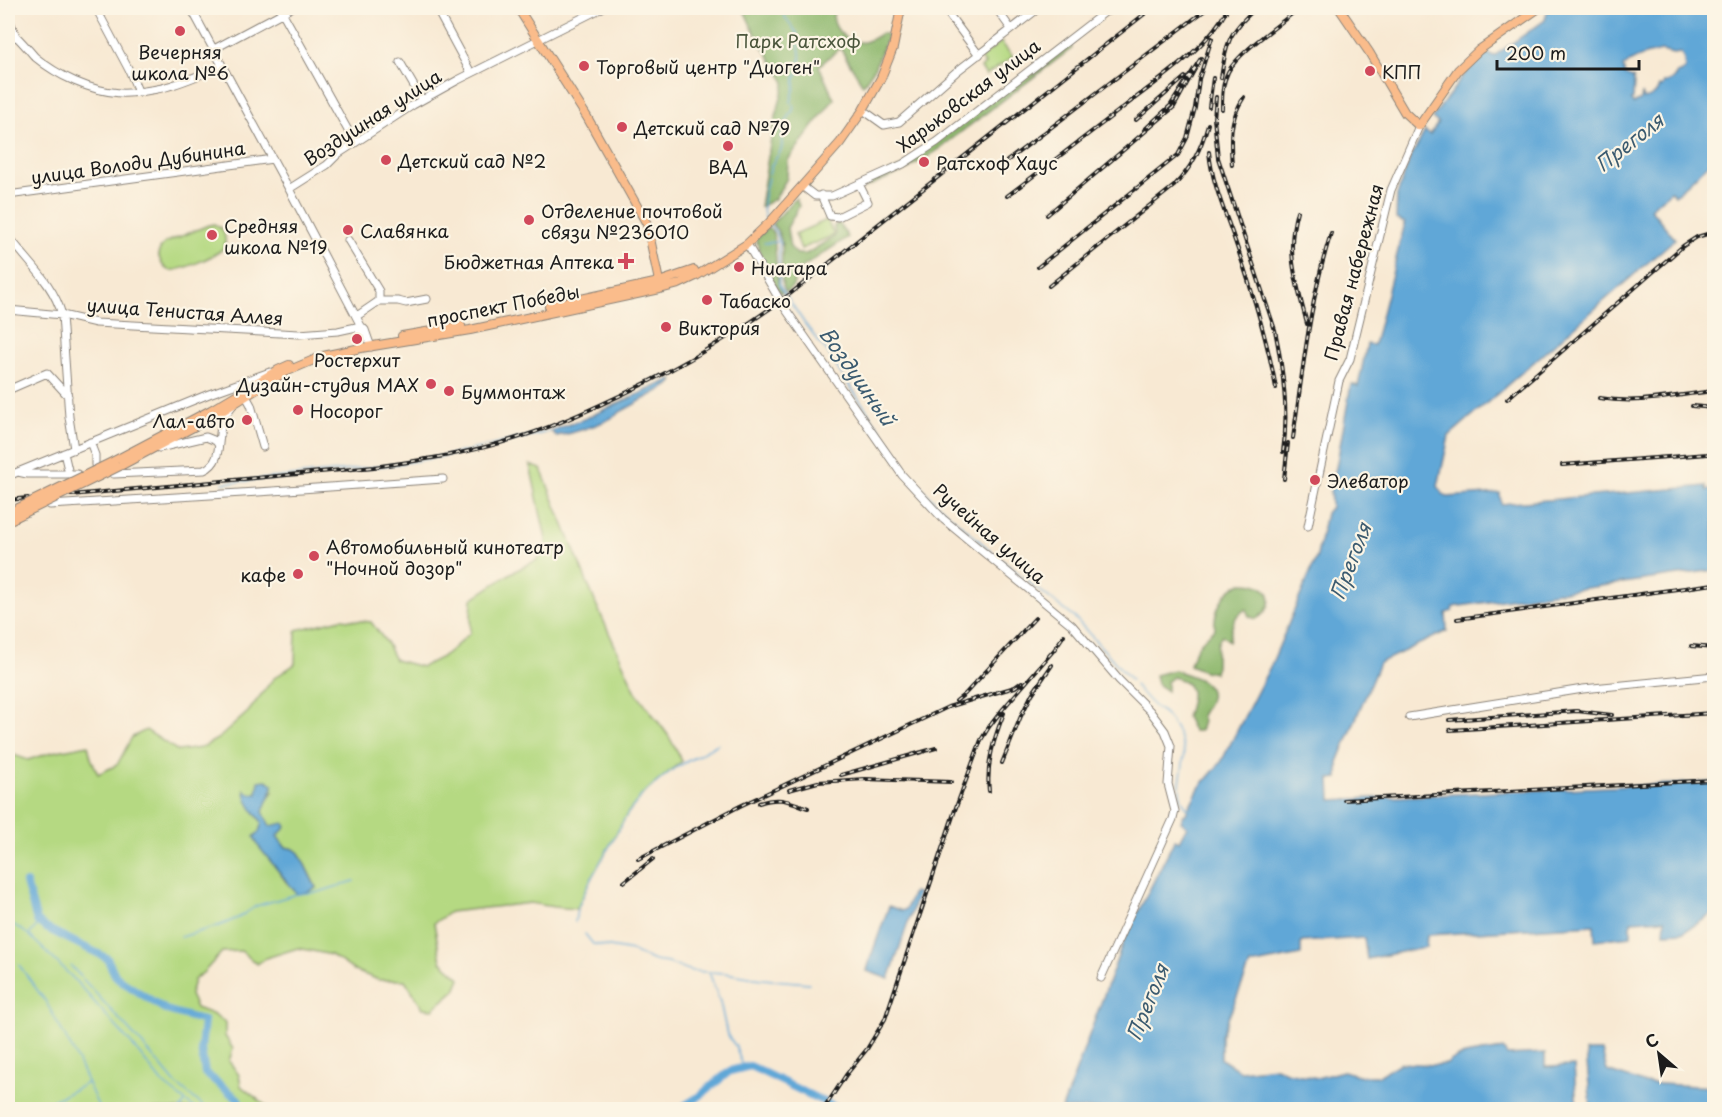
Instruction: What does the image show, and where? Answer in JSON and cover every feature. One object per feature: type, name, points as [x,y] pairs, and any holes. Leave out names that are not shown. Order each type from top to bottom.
[{"type":"main road","points":[[518,8],[587,117],[647,224],[660,286]]},
{"type":"main road","name":"проспект Победы","points":[[800,185],[836,140],[878,73],[889,46],[896,8]]},
{"type":"main road","name":"проспект Победы","points":[[8,521],[117,463],[278,370],[324,350],[470,330],[660,286],[679,284],[696,276],[746,241],[840,143],[863,110],[881,78],[891,55],[901,8]]},
{"type":"main road","points":[[1339,8],[1369,52],[1405,113],[1419,126]]},
{"type":"main road","name":"Правая набережная","points":[[1419,126],[1458,70],[1479,50],[1539,8]]},
{"type":"main road","name":"проспект Победы","points":[[8,509],[151,450],[306,362],[365,345]]},
{"type":"street","points":[[96,8],[138,91]]},
{"type":"street","points":[[191,8],[365,330],[365,345]]},
{"type":"street","points":[[214,49],[281,10],[291,8]]},
{"type":"street","points":[[436,8],[471,73]]},
{"type":"street","name":"Воздушная улица","points":[[289,189],[327,165],[354,143],[422,100],[602,8]]},
{"type":"street","points":[[944,8],[979,55]]},
{"type":"street","points":[[996,8],[1011,28]]},
{"type":"street","points":[[863,110],[884,125],[899,122],[956,72],[1039,8]]},
{"type":"street","name":"Харьковская улица","points":[[821,195],[832,196],[859,184],[903,164],[938,142],[1103,10],[1118,8]]},
{"type":"street","points":[[281,10],[354,143]]},
{"type":"street","points":[[8,17],[16,36],[36,57],[76,82],[95,89],[121,93],[158,89],[222,66]]},
{"type":"street","points":[[8,40],[16,36]]},
{"type":"street","points":[[400,62],[422,100]]},
{"type":"street","name":"Правая набережная","points":[[1308,526],[1339,381],[1350,359],[1391,190],[1419,126]]},
{"type":"street","name":"улица Володи Дубинина","points":[[8,195],[273,159]]},
{"type":"street","points":[[800,185],[816,196],[821,195],[830,216],[838,217],[868,202],[859,184]]},
{"type":"street","points":[[8,235],[52,289],[58,302],[62,315],[74,449]]},
{"type":"street","points":[[348,240],[379,291],[379,301]]},
{"type":"street","name":"Ручейная улица","points":[[746,241],[782,304],[902,476],[943,519],[1072,625],[1119,680],[1150,711],[1165,731],[1171,746],[1168,784],[1175,811],[1173,819],[1101,978]]},
{"type":"street","points":[[357,316],[379,301],[406,303],[428,299]]},
{"type":"street","name":"улица Тенистая Аллея","points":[[8,310],[62,315],[96,323],[298,334],[338,331],[361,326]]},
{"type":"street","points":[[8,476],[209,393],[278,370]]},
{"type":"street","points":[[8,390],[47,373],[68,396]]},
{"type":"street","points":[[209,393],[215,401],[211,410]]},
{"type":"street","points":[[246,396],[251,405],[263,447]]},
{"type":"street","points":[[114,474],[204,470],[214,465],[222,422],[234,404]]},
{"type":"street","points":[[151,450],[206,437],[218,444]]},
{"type":"street","points":[[90,442],[95,455],[95,465]]},
{"type":"street","points":[[18,472],[73,474],[64,453]]},
{"type":"street","points":[[50,505],[443,478]]},
{"type":"street","points":[[1409,717],[1583,689],[1714,676]]},
{"type":"green space","name":"Парк Ратсхоф","points":[[743,8],[835,8],[833,14],[836,27],[850,40],[864,42],[882,33],[888,35],[874,69],[863,85],[840,48],[819,66],[834,99],[788,160],[787,178],[775,199],[760,207],[772,132],[785,82],[753,30]]},
{"type":"green space","points":[[1001,42],[1013,57],[986,75],[981,68],[985,64],[980,58]]},
{"type":"green space","points":[[1068,43],[1072,48],[932,154],[906,170],[864,188],[862,185],[904,166]]},
{"type":"green space","points":[[796,198],[799,206],[787,228],[790,247],[797,254],[806,254],[835,236],[834,226],[839,223],[848,237],[797,271],[793,286],[786,292],[782,278],[781,239],[772,224]]},
{"type":"green space","points":[[827,220],[834,235],[801,249],[795,234]]},
{"type":"green space","points":[[214,224],[222,229],[225,236],[225,245],[221,250],[206,259],[180,269],[168,270],[164,267],[158,254],[165,243]]},
{"type":"green space","points":[[768,227],[774,235],[778,284],[782,293],[780,294],[764,267],[756,239]]},
{"type":"green space","points":[[530,465],[541,469],[596,604],[636,692],[668,735],[682,761],[643,794],[628,813],[577,909],[530,903],[450,912],[434,923],[441,961],[460,978],[455,990],[433,1009],[423,1008],[405,980],[379,980],[355,971],[331,955],[298,948],[266,958],[257,964],[241,951],[222,952],[194,980],[190,995],[196,1008],[225,1022],[225,1036],[233,1049],[229,1061],[239,1075],[241,1086],[270,1109],[8,1110],[8,753],[28,760],[52,752],[88,745],[98,774],[117,765],[132,737],[146,730],[178,751],[201,748],[219,738],[248,712],[273,679],[295,664],[296,630],[341,619],[371,622],[386,642],[395,660],[422,667],[446,655],[470,633],[472,599],[511,573],[537,560],[546,546]],"holes":[[[245,791],[250,794],[273,792],[266,801],[263,812],[269,827],[285,847],[299,853],[316,887],[297,893],[286,882],[255,837],[262,822],[256,815]]]},
{"type":"green space","points":[[1242,583],[1255,584],[1263,588],[1269,597],[1268,607],[1256,619],[1249,616],[1246,609],[1233,622],[1229,641],[1222,635],[1217,648],[1215,673],[1190,665],[1199,644],[1215,629],[1216,614],[1223,599],[1232,588]]},
{"type":"green space","points":[[1174,670],[1198,679],[1208,686],[1209,700],[1201,716],[1203,721],[1200,731],[1193,731],[1186,717],[1191,698],[1190,688],[1181,680],[1173,677],[1167,682],[1167,691],[1157,684],[1155,675]]},
{"type":"water","name":"Преголя","points":[[1553,8],[1714,8],[1714,159],[1675,195],[1671,191],[1650,208],[1675,239],[1449,436],[1438,486],[1447,497],[1500,493],[1501,504],[1706,486],[1706,490],[1714,489],[1714,570],[1453,607],[1453,611],[1446,613],[1447,631],[1379,663],[1338,762],[1338,778],[1330,779],[1331,800],[1714,782],[1714,913],[1684,932],[1664,933],[1665,919],[1631,921],[1631,936],[1595,940],[1594,925],[1427,935],[1426,947],[1367,959],[1364,938],[1301,942],[1301,955],[1250,965],[1221,1036],[1221,1059],[1240,1071],[1276,1067],[1286,1072],[1317,1078],[1343,1071],[1362,1076],[1379,1076],[1400,1063],[1447,1064],[1464,1055],[1503,1049],[1507,1055],[1545,1053],[1545,1067],[1574,1066],[1577,1109],[1062,1109],[1124,940],[1175,839],[1179,841],[1187,826],[1181,822],[1183,815],[1199,788],[1221,762],[1272,663],[1317,556],[1326,513],[1331,507],[1330,484],[1336,468],[1351,384],[1358,386],[1367,344],[1374,345],[1405,223],[1396,219],[1397,195],[1409,161],[1425,131],[1430,135],[1438,123],[1432,118],[1464,75],[1486,53],[1494,56],[1545,20],[1547,12]],"holes":[[[1662,51],[1673,54],[1681,53],[1685,69],[1677,73],[1670,81],[1664,82],[1662,87],[1659,86],[1652,96],[1644,99],[1642,93],[1641,100],[1633,104],[1631,100],[1633,99],[1633,78],[1625,75],[1623,67],[1636,58],[1651,53]]]},
{"type":"water","points":[[672,379],[673,381],[668,386],[599,423],[556,436],[551,431],[584,419]]},
{"type":"water","points":[[266,780],[273,784],[263,812],[270,826],[284,823],[286,827],[277,836],[285,847],[299,853],[316,888],[308,892],[297,894],[259,847],[254,837],[259,832],[262,822],[249,803],[245,790],[250,794],[257,794],[259,781]]},
{"type":"water","points":[[913,892],[918,893],[889,979],[867,971],[889,906],[902,911],[906,909]]},
{"type":"water","points":[[1586,1051],[1602,1051],[1607,1071],[1643,1083],[1714,1087],[1714,1109],[1591,1109]]},
{"type":"waterway","name":"Воздушный","points":[[767,221],[763,209],[766,187],[772,165],[782,148],[785,126],[793,110],[794,106],[791,102],[800,63],[797,33],[784,16],[786,8]]},
{"type":"waterway","name":"Воздушный","points":[[770,225],[777,234],[779,242],[779,285],[805,324],[828,352],[912,478],[938,505],[1000,559],[1075,618],[1131,680]]},
{"type":"waterway","points":[[764,243],[778,242]]},
{"type":"waterway","points":[[223,483],[411,462],[551,431]]},
{"type":"waterway","name":"Воздушный","points":[[1135,685],[1151,704],[1165,714],[1180,738],[1184,755],[1180,795],[1189,809]]},
{"type":"waterway","points":[[575,922],[577,909],[592,877],[628,813],[643,794],[672,770],[718,744]]},
{"type":"waterway","points":[[181,937],[221,925],[240,917],[256,906],[297,894],[319,892],[354,881]]},
{"type":"waterway","points":[[26,883],[37,921],[46,928],[107,958],[120,980],[166,1010],[204,1021],[201,1049],[205,1073],[238,1099],[243,1110]]},
{"type":"waterway","points":[[8,921],[29,935],[72,977],[130,1042],[164,1085],[197,1110]]},
{"type":"waterway","points":[[30,934],[39,923]]},
{"type":"waterway","points":[[585,934],[593,944],[632,951],[654,961],[692,971],[809,983]]},
{"type":"waterway","points":[[19,965],[46,1002],[73,1051],[100,1110]]},
{"type":"waterway","points":[[71,966],[174,1082],[208,1110]]},
{"type":"waterway","points":[[709,972],[720,1002],[727,1034],[736,1047],[743,1068]]},
{"type":"waterway","points":[[678,1110],[697,1098],[730,1071],[750,1066],[841,1110]]},
{"type":"waterway","points":[[34,1110],[87,1083]]},
{"type":"waterway","points":[[180,1110],[185,1102]]},
{"type":"railway","points":[[71,495],[374,467],[429,459],[517,438],[591,409],[676,367],[722,340],[790,294],[1152,8]]},
{"type":"railway","points":[[1007,161],[1208,8]]},
{"type":"railway","points":[[1007,196],[1182,62],[1208,37],[1228,8]]},
{"type":"railway","points":[[1221,78],[1230,38],[1256,8]]},
{"type":"railway","points":[[1222,109],[1225,81],[1233,65],[1248,49],[1293,13]]},
{"type":"railway","points":[[1038,267],[1178,155],[1187,138],[1195,108],[1199,79],[1212,38]]},
{"type":"railway","points":[[1047,215],[1174,107],[1201,58],[1170,106],[1144,130]]},
{"type":"railway","points":[[1136,120],[1185,77]]},
{"type":"railway","points":[[1209,107],[1213,78]]},
{"type":"railway","points":[[1216,97],[1214,118],[1218,158],[1278,345],[1285,406],[1283,452]]},
{"type":"railway","points":[[1232,165],[1233,122],[1244,97]]},
{"type":"railway","points":[[1049,286],[1174,186],[1195,157],[1208,124]]},
{"type":"railway","points":[[1209,152],[1216,186],[1259,314],[1276,388]]},
{"type":"railway","points":[[1297,211],[1292,254],[1307,324]]},
{"type":"railway","points":[[1507,399],[1683,246],[1697,237],[1714,232]]},
{"type":"railway","points":[[1293,438],[1312,309],[1331,233]]},
{"type":"railway","points":[[1599,398],[1643,400],[1714,391]]},
{"type":"railway","points":[[1692,406],[1714,408]]},
{"type":"railway","points":[[1709,443],[1714,442]]},
{"type":"railway","points":[[1284,479],[1288,443]]},
{"type":"railway","points":[[1562,465],[1714,452]]},
{"type":"railway","points":[[8,500],[28,498]]},
{"type":"railway","points":[[1457,619],[1714,584]]},
{"type":"railway","points":[[956,701],[1035,618]]},
{"type":"railway","points":[[823,1110],[846,1075],[867,1049],[885,1019],[955,810],[981,740],[1002,710],[1054,650],[1064,635]]},
{"type":"railway","points":[[1691,646],[1714,648]]},
{"type":"railway","points":[[1002,763],[1032,694],[1052,665]]},
{"type":"railway","points":[[638,859],[740,806],[948,707],[1015,687],[1022,682]]},
{"type":"railway","points":[[1449,720],[1577,711],[1612,715]]},
{"type":"railway","points":[[989,791],[992,751],[1004,713]]},
{"type":"railway","points":[[1450,730],[1714,713]]},
{"type":"railway","points":[[841,775],[936,748]]},
{"type":"railway","points":[[789,790],[818,782],[865,779],[951,782]]},
{"type":"railway","points":[[1344,800],[1714,780]]},
{"type":"railway","points":[[759,803],[789,801],[808,808]]},
{"type":"railway","points":[[624,882],[653,859]]},
{"type":"place","name":"Вечерняя школа №6","points":[[180,31]]},
{"type":"place","name":"Торговый центр \"Диоген\"","points":[[584,66]]},
{"type":"place","name":"КПП","points":[[1370,71]]},
{"type":"place","name":"Детский сад №79","points":[[622,127]]},
{"type":"place","name":"ВАД","points":[[728,146]]},
{"type":"place","name":"Детский сад №2","points":[[386,160]]},
{"type":"place","name":"Ратсхоф Хаус","points":[[924,162]]},
{"type":"place","name":"Отделение почтовой связи №236010","points":[[529,220]]},
{"type":"place","name":"Славянка","points":[[348,230]]},
{"type":"place","name":"Средняя школа №19","points":[[212,235]]},
{"type":"place","name":"Бюджетная Аптека","points":[[626,261]]},
{"type":"place","name":"Ниагара","points":[[739,267]]},
{"type":"place","name":"Табаско","points":[[707,300]]},
{"type":"place","name":"Виктория","points":[[666,327]]},
{"type":"place","name":"Ростерхит","points":[[357,339]]},
{"type":"place","name":"Дизайн-студия МAX","points":[[431,384]]},
{"type":"place","name":"Буммонтаж","points":[[449,391]]},
{"type":"place","name":"Носорог","points":[[298,410]]},
{"type":"place","name":"Лал-авто","points":[[247,420]]},
{"type":"place","name":"Элеватор","points":[[1315,480]]},
{"type":"place","name":"Автомобильный кинотеатр \"Ночной дозор\"","points":[[314,556]]},
{"type":"place","name":"кафе","points":[[298,574]]}]
